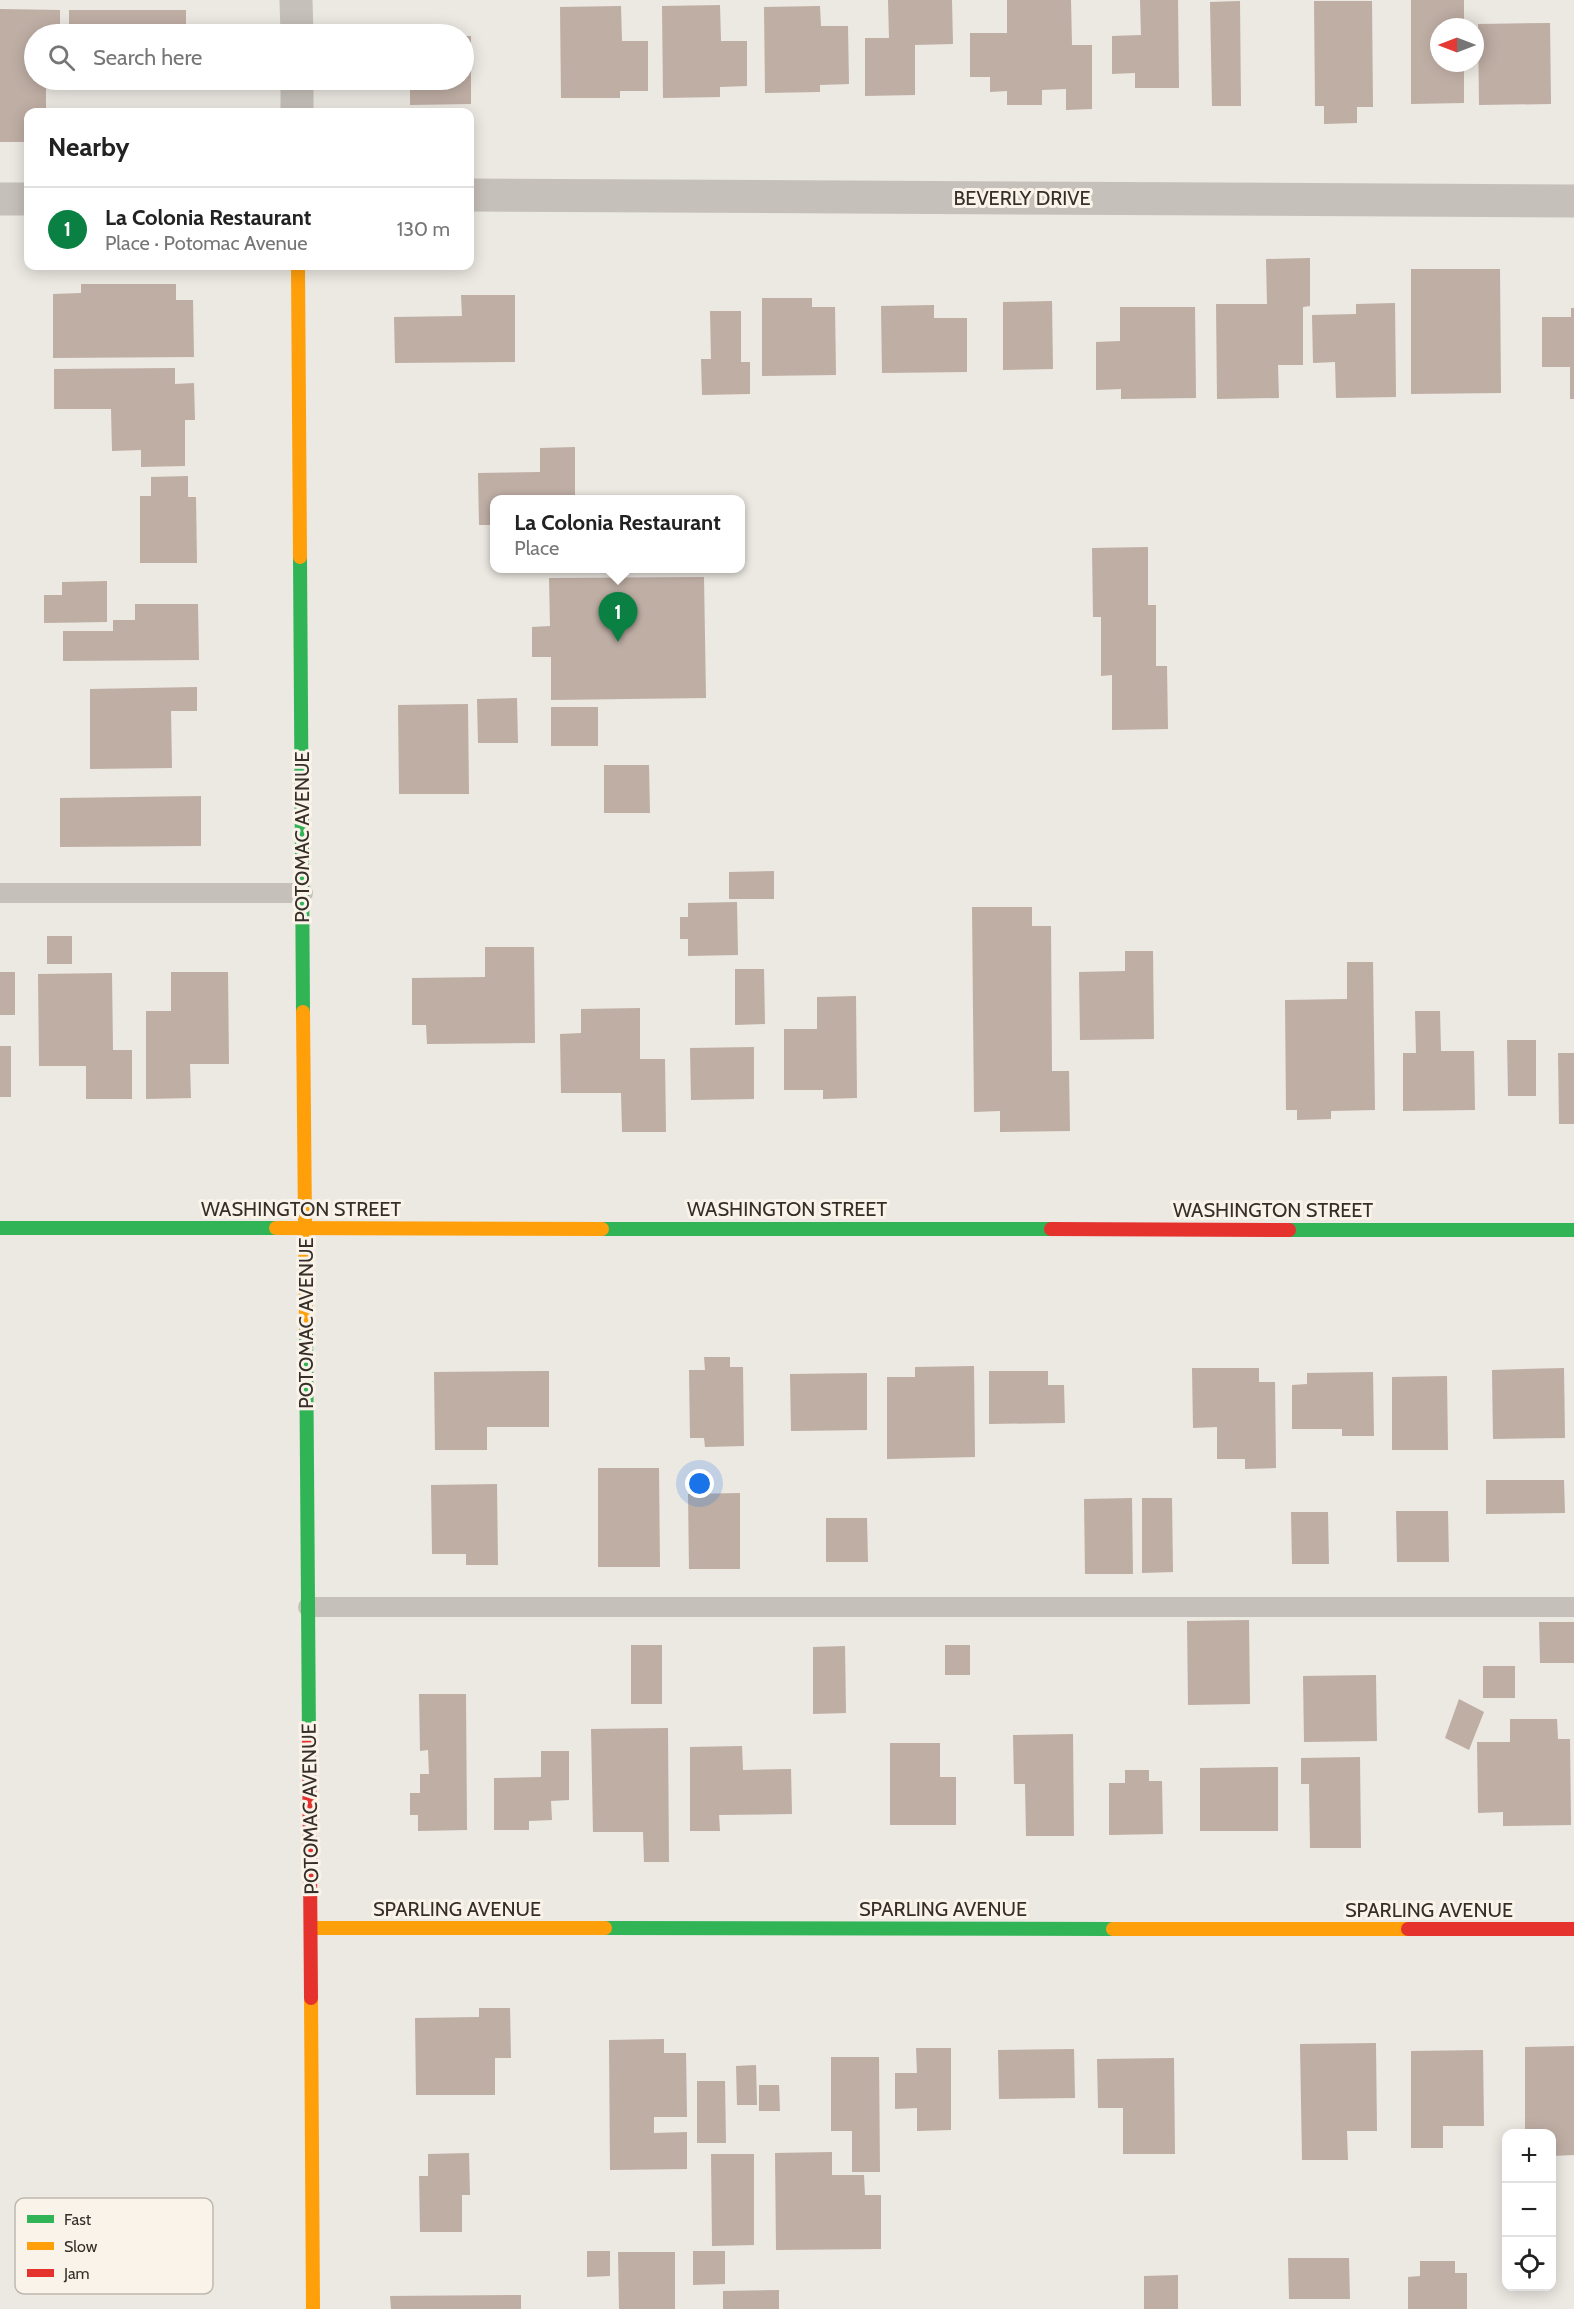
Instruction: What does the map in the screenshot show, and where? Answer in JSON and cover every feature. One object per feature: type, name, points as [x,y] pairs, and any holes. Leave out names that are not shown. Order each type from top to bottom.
[{"type":"street","points":[[296,0],[297,24]]},
{"type":"street","points":[[297,90],[297,108]]},
{"type":"street","name":"BEVERLY DRIVE","points":[[474,195],[1574,201]]},
{"type":"street","points":[[0,199],[24,199]]},
{"type":"street","name":"POTOMAC AVENUE","points":[[298,270],[313,2309]]},
{"type":"street","name":"WASHINGTON STREET","points":[[0,1228],[1574,1230]]},
{"type":"street","name":"SPARLING AVENUE","points":[[311,1928],[1574,1929]]},
{"type":"lane","points":[[0,893],[303,893]]},
{"type":"lane","points":[[308,1607],[1574,1607]]},
{"type":"building","points":[[888,0],[952,0],[953,44],[915,45],[915,95],[865,96],[865,38],[889,38]]},
{"type":"building","points":[[1007,0],[1071,0],[1072,45],[1092,45],[1092,109],[1066,110],[1066,89],[1042,90],[1042,105],[1007,105],[1007,91],[990,92],[990,77],[970,77],[970,33],[1007,33]]},
{"type":"building","points":[[1140,0],[1178,0],[1179,88],[1135,88],[1135,73],[1112,74],[1112,36],[1141,35]]},
{"type":"building","points":[[1411,0],[1464,0],[1464,18],[1430,18],[1430,72],[1464,72],[1464,103],[1411,104]]},
{"type":"building","points":[[1240,1],[1241,106],[1212,106],[1210,2]]},
{"type":"building","points":[[1314,1],[1372,1],[1373,107],[1357,107],[1357,123],[1324,124],[1324,106],[1315,106]]},
{"type":"building","points":[[720,5],[721,41],[747,41],[747,86],[720,87],[720,97],[663,98],[662,6]]},
{"type":"building","points":[[621,6],[622,41],[648,41],[648,91],[620,91],[620,98],[561,98],[560,7]]},
{"type":"building","points":[[820,6],[821,26],[848,26],[849,84],[820,85],[820,92],[765,93],[764,7]]},
{"type":"building","points":[[0,9],[60,10],[60,24],[24,24],[24,90],[46,90],[46,108],[24,108],[24,142],[0,142]]},
{"type":"building","points":[[69,10],[186,10],[186,24],[69,24]]},
{"type":"building","points":[[1550,23],[1551,104],[1479,105],[1479,72],[1484,72],[1484,24]]},
{"type":"building","points":[[410,90],[471,90],[471,104],[410,105]]},
{"type":"building","points":[[1310,258],[1310,306],[1303,307],[1303,365],[1278,365],[1279,398],[1217,399],[1216,304],[1267,304],[1266,259]]},
{"type":"building","points":[[1411,269],[1500,269],[1501,393],[1411,394]]},
{"type":"building","points":[[81,284],[176,284],[176,300],[193,300],[194,357],[53,358],[53,294],[81,293]]},
{"type":"building","points":[[461,295],[515,295],[515,362],[395,363],[394,317],[462,316]]},
{"type":"building","points":[[762,298],[812,298],[812,307],[835,307],[836,375],[762,376]]},
{"type":"building","points":[[1052,301],[1053,369],[1003,370],[1003,302]]},
{"type":"building","points":[[1395,303],[1396,397],[1336,398],[1335,362],[1313,363],[1312,315],[1356,314],[1356,304]]},
{"type":"building","points":[[934,305],[934,318],[967,318],[967,372],[882,373],[881,306]]},
{"type":"building","points":[[1120,307],[1195,307],[1196,398],[1121,399],[1121,389],[1096,390],[1096,342],[1120,341]]},
{"type":"building","points":[[1571,308],[1574,308],[1574,399],[1570,399],[1570,367],[1542,367],[1542,317],[1571,317]]},
{"type":"building","points":[[710,311],[741,311],[741,362],[750,362],[750,394],[702,395],[701,359],[711,359]]},
{"type":"building","points":[[175,368],[175,384],[194,383],[195,420],[185,420],[185,466],[141,467],[141,450],[112,451],[111,409],[54,409],[54,369]]},
{"type":"building","points":[[575,447],[575,495],[490,495],[490,525],[479,525],[478,473],[540,472],[540,448]]},
{"type":"building","points":[[188,476],[188,497],[196,497],[197,563],[140,563],[140,496],[151,496],[151,477]]},
{"type":"building","points":[[1148,547],[1148,605],[1156,605],[1156,666],[1167,666],[1168,729],[1112,730],[1112,675],[1101,676],[1101,617],[1093,617],[1092,548]]},
{"type":"building","points":[[704,577],[706,698],[551,700],[551,657],[532,657],[532,627],[550,626],[549,578]]},
{"type":"building","points":[[107,581],[107,622],[44,623],[44,595],[62,595],[62,582]]},
{"type":"building","points":[[135,604],[198,604],[199,660],[63,661],[63,631],[113,631],[113,620],[135,620]]},
{"type":"building","points":[[197,687],[197,711],[171,711],[172,768],[90,769],[90,689]]},
{"type":"building","points":[[517,698],[518,743],[478,743],[477,699]]},
{"type":"building","points":[[468,704],[469,794],[399,794],[398,705]]},
{"type":"building","points":[[551,707],[598,707],[598,746],[551,746]]},
{"type":"building","points":[[604,765],[649,765],[650,813],[604,813]]},
{"type":"building","points":[[201,796],[201,846],[60,847],[60,798]]},
{"type":"building","points":[[774,871],[774,899],[729,899],[729,872]]},
{"type":"building","points":[[737,902],[738,955],[688,956],[688,939],[680,939],[680,917],[688,917],[688,903]]},
{"type":"building","points":[[972,907],[1032,907],[1032,926],[1051,926],[1052,1071],[1069,1071],[1070,1131],[1000,1132],[1000,1111],[974,1112]]},
{"type":"building","points":[[47,936],[72,936],[72,964],[47,964]]},
{"type":"building","points":[[485,947],[534,947],[535,1043],[427,1044],[426,1025],[412,1025],[412,978],[485,977]]},
{"type":"building","points":[[1125,951],[1153,951],[1154,1039],[1080,1040],[1079,972],[1125,971]]},
{"type":"building","points":[[1347,962],[1373,962],[1375,1110],[1331,1111],[1331,1119],[1297,1120],[1297,1110],[1286,1110],[1285,1000],[1347,999]]},
{"type":"building","points":[[735,969],[764,969],[765,1024],[735,1025]]},
{"type":"building","points":[[0,972],[15,972],[15,1015],[0,1015]]},
{"type":"building","points":[[171,972],[228,972],[229,1064],[190,1064],[191,1098],[146,1099],[146,1011],[171,1011]]},
{"type":"building","points":[[112,973],[113,1050],[132,1050],[132,1099],[86,1099],[86,1066],[39,1066],[38,974]]},
{"type":"building","points":[[856,996],[857,1098],[823,1099],[823,1090],[784,1090],[784,1029],[817,1029],[817,997]]},
{"type":"building","points":[[640,1008],[640,1059],[665,1059],[666,1132],[622,1132],[621,1093],[561,1093],[560,1034],[581,1033],[581,1009]]},
{"type":"building","points":[[1415,1011],[1440,1011],[1441,1051],[1474,1051],[1475,1110],[1403,1111],[1403,1053],[1416,1053]]},
{"type":"building","points":[[1507,1040],[1536,1040],[1536,1096],[1508,1096]]},
{"type":"building","points":[[0,1046],[11,1046],[11,1097],[0,1097]]},
{"type":"building","points":[[754,1047],[754,1099],[691,1100],[690,1048]]},
{"type":"building","points":[[1558,1053],[1574,1053],[1574,1124],[1559,1124]]},
{"type":"building","points":[[704,1357],[730,1357],[730,1367],[743,1367],[744,1446],[705,1447],[704,1438],[690,1438],[689,1370],[705,1370]]},
{"type":"building","points":[[974,1366],[975,1457],[887,1459],[887,1377],[915,1377],[915,1367]]},
{"type":"building","points":[[1192,1368],[1259,1368],[1259,1382],[1275,1382],[1276,1468],[1245,1469],[1245,1459],[1217,1459],[1217,1427],[1193,1428]]},
{"type":"building","points":[[1564,1368],[1565,1438],[1493,1439],[1492,1370]]},
{"type":"building","points":[[549,1371],[549,1427],[487,1427],[487,1450],[435,1450],[434,1372]]},
{"type":"building","points":[[989,1371],[1048,1371],[1048,1385],[1064,1385],[1065,1423],[989,1424]]},
{"type":"building","points":[[1373,1372],[1374,1436],[1342,1436],[1342,1429],[1292,1429],[1292,1385],[1307,1384],[1307,1373]]},
{"type":"building","points":[[867,1373],[867,1430],[791,1431],[790,1374]]},
{"type":"building","points":[[1447,1376],[1448,1450],[1392,1450],[1392,1377]]},
{"type":"building","points":[[598,1468],[659,1468],[660,1567],[598,1567]]},
{"type":"building","points":[[1486,1480],[1564,1480],[1565,1513],[1486,1514]]},
{"type":"building","points":[[497,1484],[498,1565],[466,1565],[466,1554],[432,1554],[431,1485]]},
{"type":"building","points":[[740,1493],[740,1569],[689,1569],[688,1494]]},
{"type":"building","points":[[1132,1498],[1133,1574],[1085,1574],[1084,1499]]},
{"type":"building","points":[[1142,1498],[1172,1498],[1173,1572],[1142,1573]]},
{"type":"building","points":[[1396,1511],[1448,1511],[1449,1562],[1397,1562]]},
{"type":"building","points":[[1291,1512],[1328,1512],[1329,1564],[1292,1564]]},
{"type":"building","points":[[826,1518],[867,1518],[868,1562],[826,1562]]},
{"type":"building","points":[[1249,1620],[1250,1704],[1188,1705],[1187,1621]]},
{"type":"building","points":[[1539,1622],[1574,1622],[1574,1663],[1540,1663]]},
{"type":"building","points":[[631,1645],[662,1645],[662,1704],[631,1704]]},
{"type":"building","points":[[945,1645],[970,1645],[970,1675],[945,1675]]},
{"type":"building","points":[[845,1646],[846,1713],[813,1714],[813,1647]]},
{"type":"building","points":[[1483,1666],[1515,1666],[1515,1698],[1483,1698]]},
{"type":"building","points":[[1376,1675],[1377,1741],[1304,1742],[1303,1676]]},
{"type":"building","points":[[419,1694],[466,1694],[467,1830],[418,1831],[418,1815],[410,1815],[410,1793],[420,1793],[420,1774],[429,1774],[428,1750],[420,1751]]},
{"type":"building","points":[[1459,1699],[1484,1712],[1469,1750],[1445,1738]]},
{"type":"building","points":[[1510,1719],[1557,1719],[1558,1739],[1570,1739],[1571,1825],[1503,1826],[1503,1812],[1478,1813],[1477,1742],[1510,1742]]},
{"type":"building","points":[[668,1728],[669,1862],[644,1862],[643,1832],[593,1832],[591,1729]]},
{"type":"building","points":[[1073,1734],[1074,1836],[1026,1836],[1025,1784],[1014,1784],[1013,1735]]},
{"type":"building","points":[[890,1743],[940,1743],[940,1777],[956,1777],[956,1825],[890,1825]]},
{"type":"building","points":[[742,1746],[743,1770],[791,1769],[792,1814],[719,1815],[720,1831],[690,1831],[690,1747]]},
{"type":"building","points":[[541,1751],[569,1751],[569,1800],[551,1801],[552,1820],[529,1821],[529,1830],[494,1830],[494,1778],[541,1777]]},
{"type":"building","points":[[1360,1757],[1361,1848],[1310,1848],[1309,1784],[1301,1784],[1301,1758]]},
{"type":"building","points":[[1278,1767],[1278,1831],[1200,1831],[1200,1768]]},
{"type":"building","points":[[1125,1770],[1149,1770],[1149,1781],[1162,1781],[1163,1834],[1109,1835],[1109,1783],[1125,1783]]},
{"type":"building","points":[[479,2008],[510,2008],[511,2058],[495,2058],[495,2095],[416,2095],[415,2018],[479,2017]]},
{"type":"building","points":[[664,2039],[664,2053],[686,2053],[687,2117],[654,2117],[654,2133],[687,2132],[687,2169],[610,2170],[609,2040]]},
{"type":"building","points":[[1376,2043],[1377,2131],[1347,2131],[1348,2160],[1302,2160],[1300,2044]]},
{"type":"building","points":[[1574,2046],[1574,2155],[1556,2156],[1556,2129],[1525,2129],[1525,2047]]},
{"type":"building","points":[[916,2048],[951,2048],[951,2130],[917,2131],[917,2108],[895,2109],[895,2073],[917,2073]]},
{"type":"building","points":[[1074,2049],[1075,2098],[999,2099],[998,2050]]},
{"type":"building","points":[[1483,2050],[1484,2126],[1443,2126],[1443,2148],[1411,2148],[1411,2051]]},
{"type":"building","points":[[831,2057],[879,2057],[880,2172],[852,2172],[852,2131],[831,2131]]},
{"type":"building","points":[[1174,2058],[1175,2154],[1123,2154],[1123,2108],[1098,2108],[1097,2059]]},
{"type":"building","points":[[756,2065],[757,2105],[737,2105],[736,2066]]},
{"type":"building","points":[[697,2081],[725,2081],[726,2143],[697,2143]]},
{"type":"building","points":[[759,2085],[779,2085],[780,2111],[759,2111]]},
{"type":"building","points":[[832,2152],[832,2175],[864,2175],[865,2195],[881,2195],[881,2249],[776,2250],[775,2153]]},
{"type":"building","points":[[469,2153],[470,2195],[462,2195],[462,2232],[420,2232],[419,2176],[428,2176],[428,2154]]},
{"type":"building","points":[[711,2154],[754,2154],[754,2245],[712,2246]]},
{"type":"building","points":[[587,2251],[610,2251],[610,2276],[587,2277]]},
{"type":"building","points":[[693,2251],[725,2251],[725,2284],[693,2285]]},
{"type":"building","points":[[618,2252],[675,2252],[675,2309],[619,2309]]},
{"type":"building","points":[[1288,2258],[1349,2258],[1350,2299],[1289,2299]]},
{"type":"building","points":[[1420,2261],[1455,2261],[1455,2273],[1467,2273],[1467,2309],[1408,2309],[1408,2277],[1420,2276]]},
{"type":"building","points":[[1178,2275],[1178,2309],[1144,2309],[1144,2276]]},
{"type":"building","points":[[779,2290],[779,2309],[723,2309],[723,2291]]},
{"type":"building","points":[[521,2295],[521,2309],[391,2309],[390,2296]]},
{"type":"traffic: fast","points":[[300,557],[303,1012]]},
{"type":"traffic: fast","points":[[0,1228],[276,1228]]},
{"type":"traffic: fast","points":[[602,1229],[1051,1229]]},
{"type":"traffic: fast","points":[[1289,1230],[1574,1230]]},
{"type":"traffic: fast","points":[[306,1328],[309,1740]]},
{"type":"traffic: fast","points":[[605,1928],[1113,1929]]},
{"type":"traffic: slow","points":[[298,270],[300,557]]},
{"type":"traffic: slow","points":[[303,1012],[306,1328]]},
{"type":"traffic: slow","points":[[276,1228],[602,1229]]},
{"type":"traffic: slow","points":[[311,1928],[605,1928]]},
{"type":"traffic: slow","points":[[1113,1929],[1408,1929]]},
{"type":"traffic: slow","points":[[311,1998],[313,2309]]},
{"type":"traffic: jam","points":[[1051,1229],[1289,1230]]},
{"type":"traffic: jam","points":[[309,1740],[311,1998]]},
{"type":"traffic: jam","points":[[1408,1929],[1574,1929]]},
{"type":"place","name":"La Colonia Restaurant","points":[[618,642]]}]
